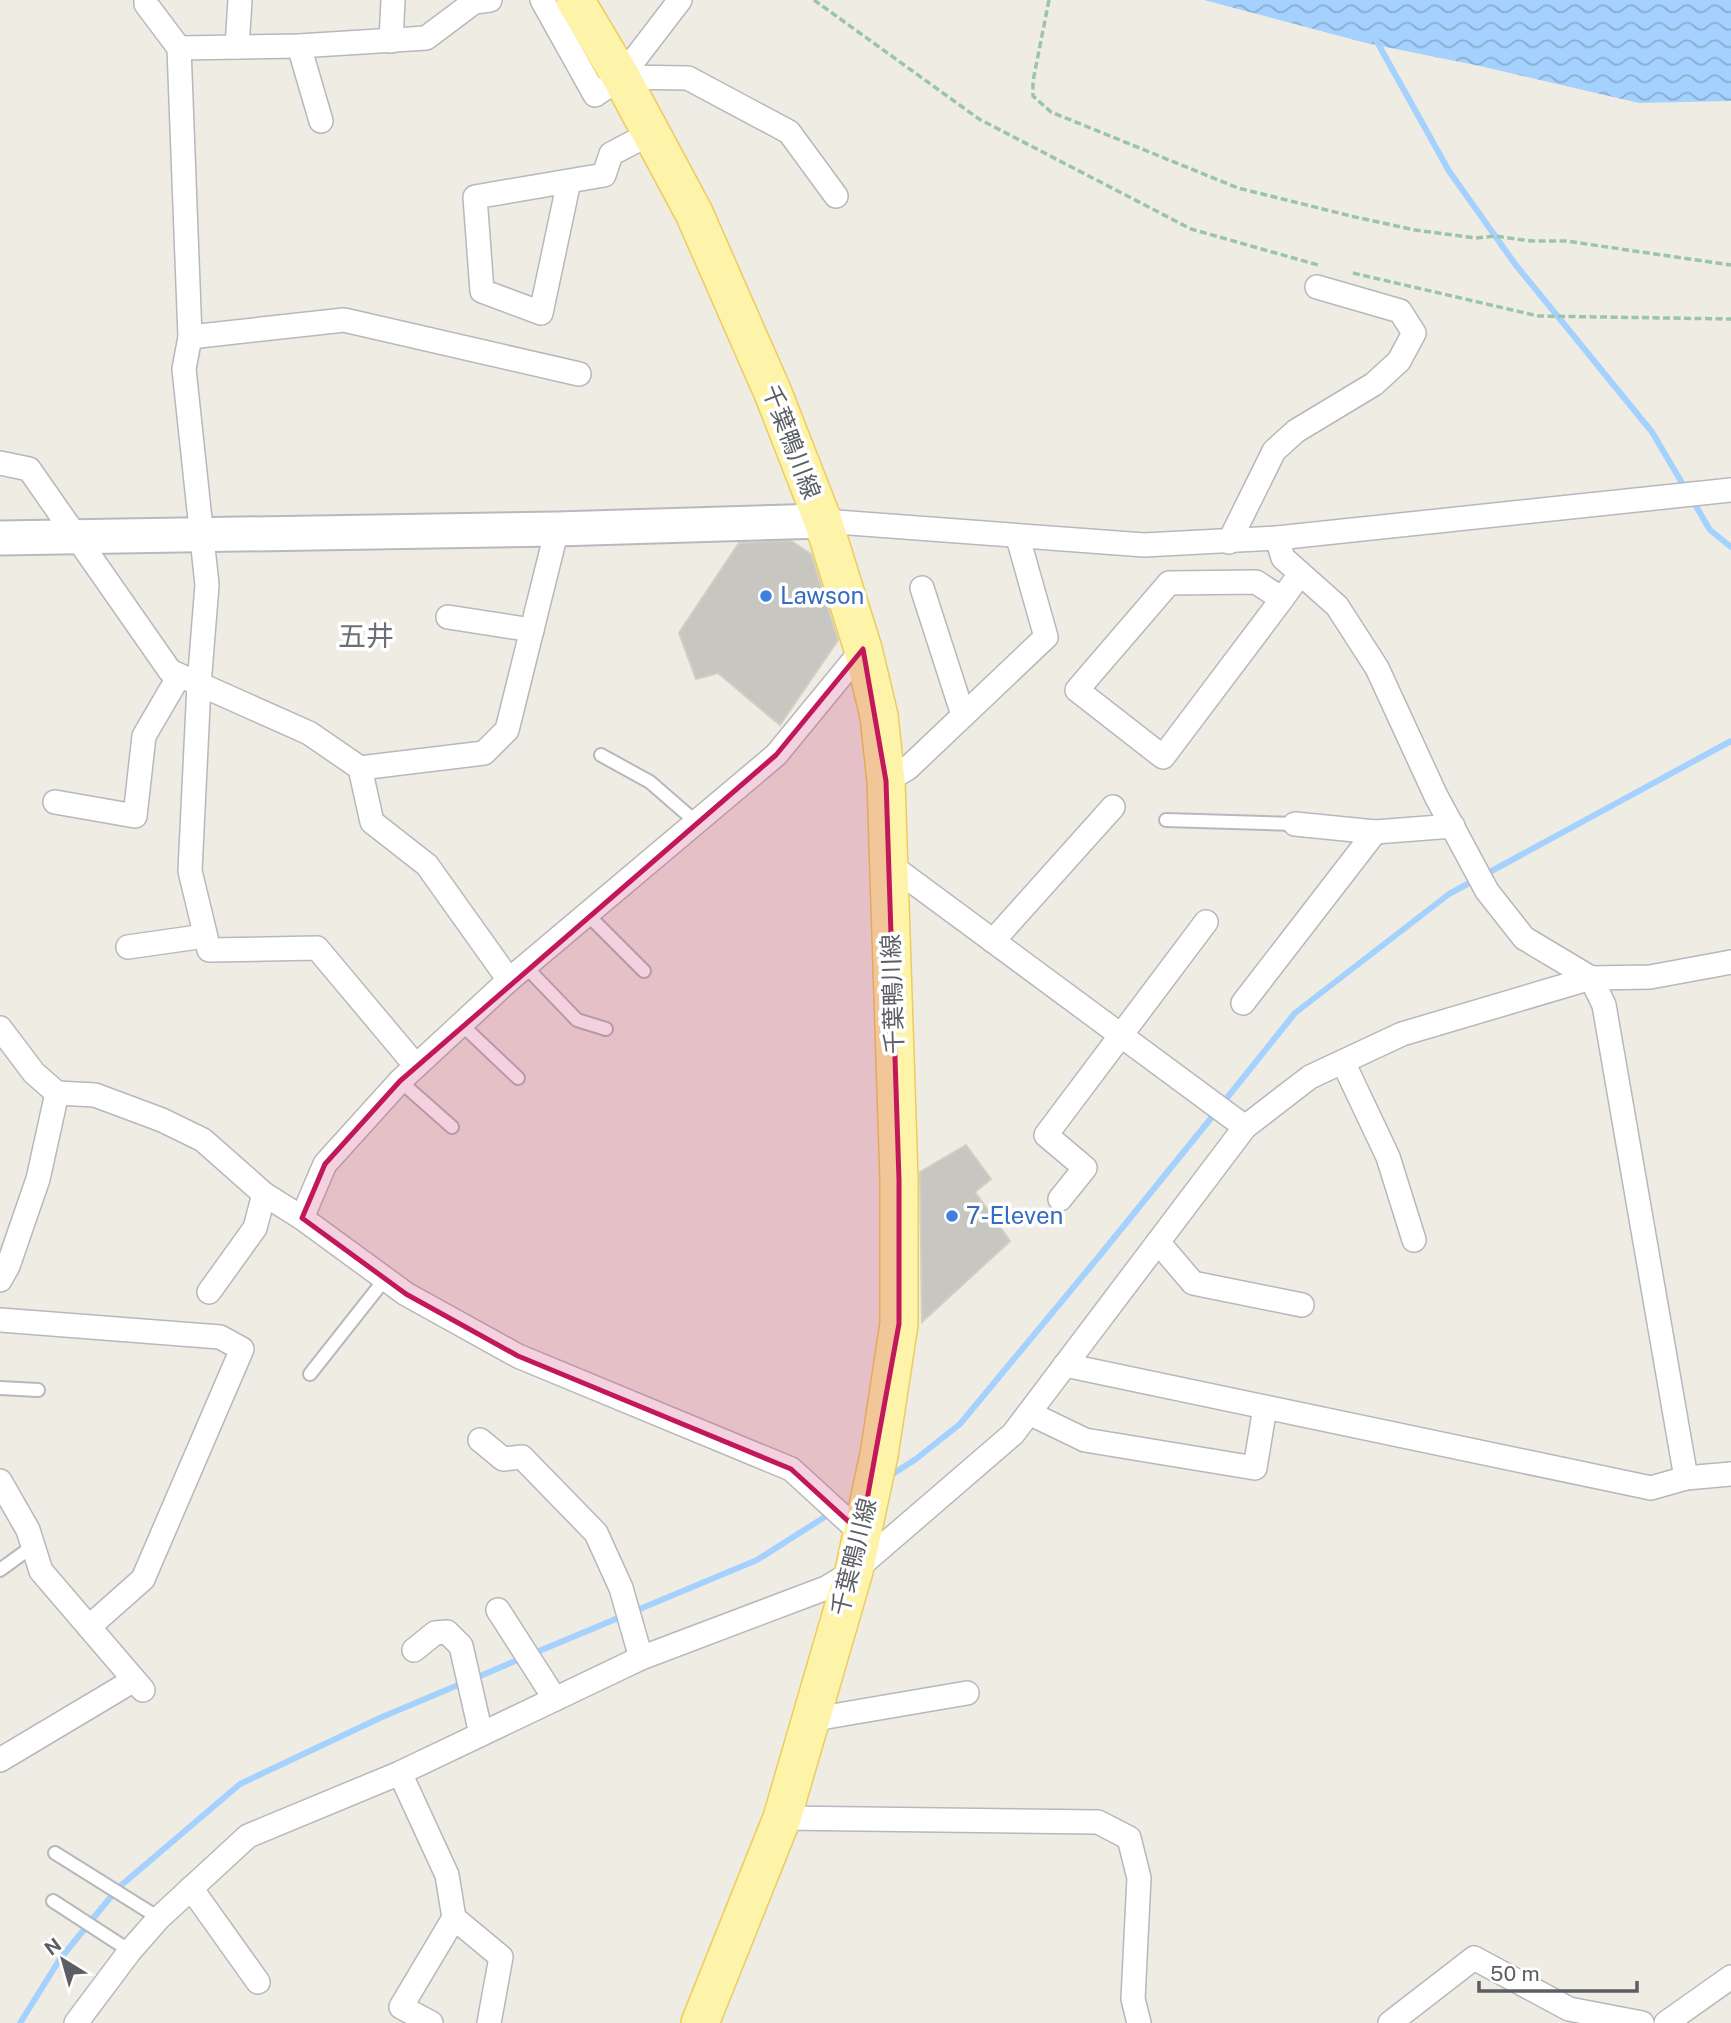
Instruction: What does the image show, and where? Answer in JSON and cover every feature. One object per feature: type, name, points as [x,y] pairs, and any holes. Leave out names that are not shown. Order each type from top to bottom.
[{"type":"main road","name":"千葉鴨川線","points":[[575,0],[621,77],[694,213],[762,369],[822,521],[863,649],[878,716],[886,781],[899,1180],[899,1324],[878,1455],[854,1571],[782,1818],[700,2023]]},
{"type":"street","points":[[146,0],[146,4],[180,48],[190,337],[184,369],[207,585],[189,680],[190,871],[205,936],[209,950],[317,948],[408,1073]]},
{"type":"street","points":[[237,47],[240,0]]},
{"type":"street","points":[[391,41],[393,0]]},
{"type":"street","points":[[180,48],[299,46],[426,38],[474,2],[489,0]]},
{"type":"street","points":[[542,0],[596,95],[621,77],[680,0]]},
{"type":"street","points":[[299,46],[321,121]]},
{"type":"street","points":[[621,77],[688,78],[789,132],[836,196]]},
{"type":"street","points":[[569,181],[541,313],[482,292],[475,197],[604,175],[611,154],[651,133]]},
{"type":"street","points":[[1229,542],[1274,451],[1296,431],[1374,384],[1399,361],[1414,333],[1400,310],[1322,277]]},
{"type":"street","points":[[190,337],[344,320],[579,374]]},
{"type":"street","points":[[0,463],[29,469],[170,671],[309,733],[360,768],[484,752],[507,730],[557,529]]},
{"type":"street","points":[[0,538],[557,529],[822,521],[1018,538],[1144,545],[1277,538],[1731,490]]},
{"type":"street","points":[[886,781],[908,768],[1045,637],[1018,538]]},
{"type":"street","points":[[1277,538],[1283,558],[1337,606],[1377,668],[1453,826],[1488,891],[1524,938],[1591,978],[1604,1005],[1686,1478]]},
{"type":"street","points":[[1282,599],[1256,582],[1169,583],[1077,690],[1163,757],[1282,599],[1300,574]]},
{"type":"street","points":[[922,589],[963,715]]},
{"type":"street","points":[[448,617],[532,630]]},
{"type":"street","points":[[302,1218],[325,1164],[408,1073],[517,974],[775,755],[863,649]]},
{"type":"street","points":[[55,802],[135,816],[144,736],[189,680]]},
{"type":"street","points":[[360,768],[372,822],[427,865],[517,974]]},
{"type":"street","points":[[993,941],[1113,807]]},
{"type":"street","points":[[1294,824],[1375,832],[1453,826]]},
{"type":"street","points":[[1243,1003],[1375,832]]},
{"type":"street","points":[[889,864],[1245,1127]]},
{"type":"street","points":[[1060,1199],[1086,1168],[1046,1135],[1206,922]]},
{"type":"street","points":[[128,947],[205,936]]},
{"type":"street","points":[[76,2023],[130,1951],[159,1918],[248,1836],[400,1773],[641,1658],[825,1588],[854,1571],[1013,1434],[1245,1127],[1310,1077],[1402,1034],[1591,978],[1650,977],[1731,962]]},
{"type":"street","points":[[0,1028],[34,1073],[57,1093],[95,1095],[162,1120],[203,1139],[264,1194],[302,1218],[406,1294],[518,1356],[791,1469],[861,1533]]},
{"type":"street","points":[[1343,1062],[1388,1157],[1414,1240]]},
{"type":"street","points":[[0,1280],[8,1266],[38,1179],[57,1093]]},
{"type":"street","points":[[209,1292],[255,1228],[264,1194]]},
{"type":"street","points":[[1158,1242],[1193,1283],[1302,1305]]},
{"type":"street","points":[[0,1320],[220,1337],[242,1349],[143,1579],[90,1626]]},
{"type":"street","points":[[1065,1365],[1651,1488],[1686,1478],[1731,1474]]},
{"type":"street","points":[[1029,1413],[1085,1440],[1255,1468],[1265,1407]]},
{"type":"street","points":[[480,1440],[503,1459],[522,1457],[596,1533],[621,1587],[641,1658]]},
{"type":"street","points":[[0,1481],[28,1530],[41,1572],[139,1685],[0,1760]]},
{"type":"street","points":[[498,1610],[555,1699]]},
{"type":"street","points":[[414,1650],[435,1633],[447,1632],[461,1646],[481,1734]]},
{"type":"street","points":[[809,1720],[967,1693]]},
{"type":"street","points":[[400,1773],[447,1875],[454,1918],[401,2007],[431,2023]]},
{"type":"street","points":[[782,1818],[1098,1822],[1129,1838],[1139,1878],[1133,1999],[1139,2023]]},
{"type":"street","points":[[191,1888],[258,1982]]},
{"type":"street","points":[[454,1918],[501,1956],[489,2023]]},
{"type":"street","points":[[1390,2023],[1474,1958],[1569,2009],[1642,2023]]},
{"type":"street","points":[[1666,2023],[1731,1977]]},
{"type":"lane","points":[[601,755],[650,782],[696,822]]},
{"type":"lane","points":[[1166,820],[1294,824]]},
{"type":"lane","points":[[587,914],[644,971]]},
{"type":"lane","points":[[517,974],[577,1020],[606,1029]]},
{"type":"lane","points":[[461,1024],[519,1078]]},
{"type":"lane","points":[[408,1073],[452,1127]]},
{"type":"lane","points":[[310,1374],[385,1279]]},
{"type":"lane","points":[[0,1388],[38,1390]]},
{"type":"lane","points":[[0,1570],[33,1546]]},
{"type":"lane","points":[[55,1853],[159,1918]]},
{"type":"lane","points":[[53,1901],[130,1951]]},
{"type":"path","points":[[814,0],[979,120],[1191,229],[1322,277]]},
{"type":"path","points":[[1049,0],[1033,81],[1033,96],[1051,112],[1238,188],[1415,230],[1476,237],[1566,241],[1731,265]]},
{"type":"path","points":[[1352,272],[1538,316],[1731,318]]},
{"type":"highlighted area","points":[[863,649],[886,781],[899,1180],[899,1324],[861,1533],[791,1469],[518,1356],[406,1294],[302,1218],[325,1164],[400,1081],[776,755]]},
{"type":"water","points":[[1204,0],[1731,0],[1731,101],[1639,103],[1366,43]]},
{"type":"building","name":"Lawson","points":[[791,541],[811,554],[838,640],[780,725],[718,673],[696,679],[679,633],[739,543]]},
{"type":"building","name":"7-Eleven","points":[[966,1145],[991,1179],[975,1192],[1010,1241],[922,1322],[920,1172]]},
{"type":"waterway","points":[[1376,40],[1449,171],[1515,264],[1652,432],[1685,488]]},
{"type":"waterway","points":[[1693,501],[1710,530],[1731,547]]},
{"type":"waterway","points":[[1222,1104],[1295,1013],[1449,894],[1731,741]]},
{"type":"waterway","points":[[888,1477],[916,1459],[960,1424],[1216,1112]]},
{"type":"waterway","points":[[532,1654],[757,1560],[831,1513]]},
{"type":"waterway","points":[[473,1679],[522,1658]]},
{"type":"waterway","points":[[20,2023],[60,1959],[118,1888],[240,1784],[382,1717],[463,1683]]},
{"type":"place","name":"Lawson","points":[[766,596]]},
{"type":"place","name":"7-Eleven","points":[[952,1216]]},
{"type":"district","name":"五井","points":[[366,636]]}]
